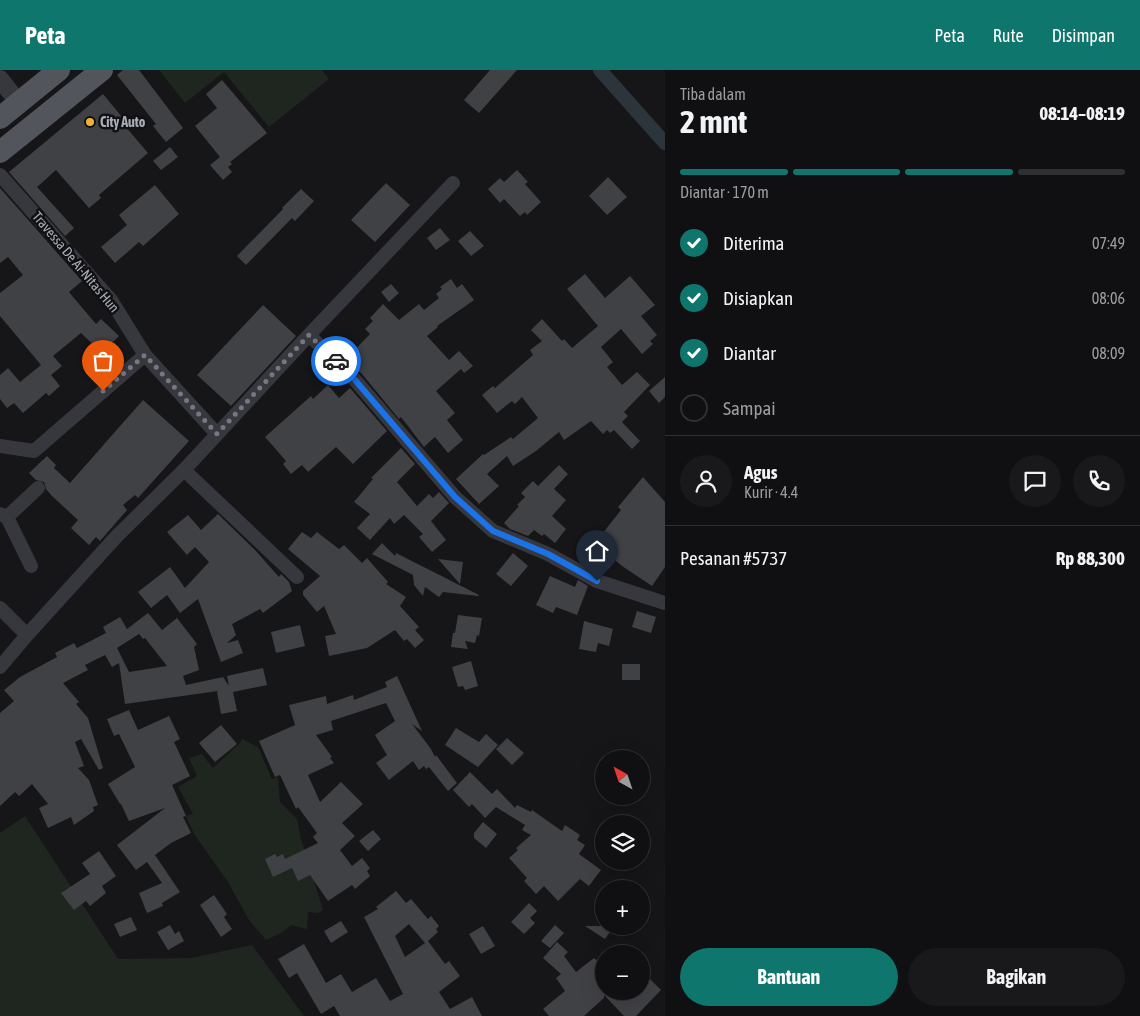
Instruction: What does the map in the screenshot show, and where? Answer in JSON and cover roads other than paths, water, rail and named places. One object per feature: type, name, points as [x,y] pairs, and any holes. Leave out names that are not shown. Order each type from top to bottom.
[{"type":"main road","points":[[0,118],[58,70]]},
{"type":"main road","points":[[0,152],[102,70]]},
{"type":"street","points":[[0,79],[19,103]]},
{"type":"street","name":"Travessa De Ai-Nitas Hun","points":[[0,175],[111,300],[145,355],[217,434]]},
{"type":"street","points":[[0,667],[26,635],[116,537],[184,470],[453,183]]},
{"type":"street","points":[[309,335],[355,380],[455,497],[493,531],[548,554],[597,581],[665,603]]},
{"type":"street","points":[[0,446],[34,451],[145,355]]},
{"type":"street","points":[[184,470],[297,577]]},
{"type":"street","points":[[31,566],[3,515],[38,488]]},
{"type":"street","points":[[0,608],[26,635]]},
{"type":"waterway","points":[[600,70],[665,143]]},
{"type":"place","name":"City Auto","points":[[90,122]]}]
